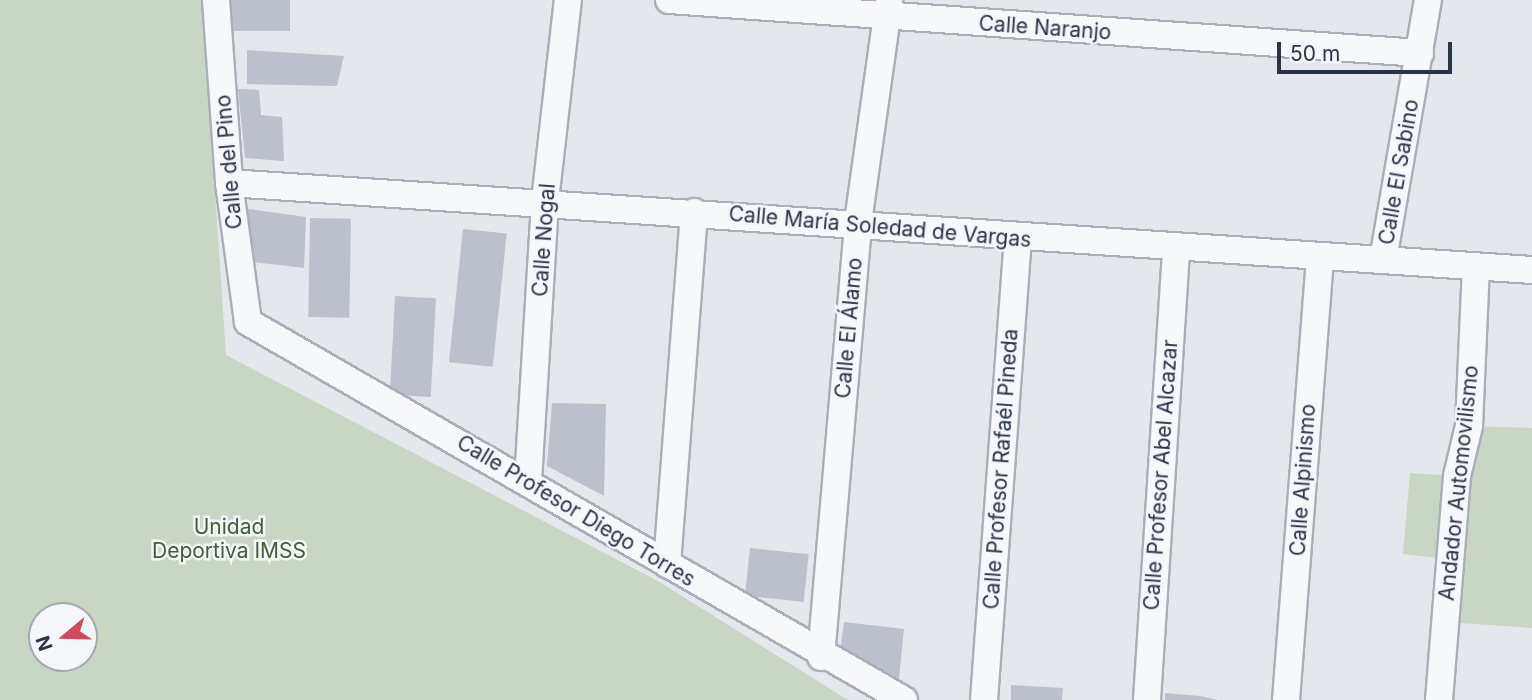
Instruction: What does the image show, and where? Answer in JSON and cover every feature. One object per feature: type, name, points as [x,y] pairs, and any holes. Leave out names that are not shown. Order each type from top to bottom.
[{"type":"street","name":"Calle del Pino","points":[[216,0],[229,183],[248,323]]},
{"type":"street","name":"Calle Nogal","points":[[528,481],[545,201],[569,0]]},
{"type":"street","name":"Calle Naranjo","points":[[669,0],[888,9],[1420,53]]},
{"type":"street","name":"Calle El Sabino","points":[[1383,260],[1428,0]]},
{"type":"street","name":"Calle El Álamo","points":[[821,657],[858,222],[888,9]]},
{"type":"street","name":"Calle María Soledad de Vargas","points":[[229,183],[858,222],[1018,239],[1320,260],[1383,260],[1532,270]]},
{"type":"street","points":[[667,564],[694,212]]},
{"type":"street","name":"Calle Profesor Rafaél Pineda","points":[[984,700],[1018,239]]},
{"type":"street","name":"Calle Profesor Abel Alcazar","points":[[1147,700],[1176,250]]},
{"type":"street","name":"Calle Alpinismo","points":[[1286,700],[1320,260]]},
{"type":"street","name":"Andador Automovilismo","points":[[1439,700],[1451,531],[1469,426],[1476,266]]},
{"type":"street","name":"Calle Profesor Diego Torres","points":[[248,323],[528,481],[821,657],[904,700]]},
{"type":"green space","name":"Unidad Deportiva IMSS","points":[[0,0],[202,0],[226,355],[658,581],[848,700],[0,700]]},
{"type":"green space","points":[[1469,426],[1532,428],[1532,628],[1446,622],[1448,559],[1403,554],[1410,473],[1457,476]]},
{"type":"building","points":[[227,0],[290,0],[290,31],[227,31]]},
{"type":"building","points":[[247,50],[344,56],[337,86],[247,84]]},
{"type":"building","points":[[238,89],[259,90],[261,115],[282,117],[284,161],[245,158]]},
{"type":"building","points":[[241,208],[306,217],[304,268],[245,261]]},
{"type":"building","points":[[310,218],[351,219],[349,318],[308,317]]},
{"type":"building","points":[[463,229],[507,234],[493,367],[449,362]]},
{"type":"building","points":[[395,296],[436,298],[431,397],[390,395]]},
{"type":"building","points":[[552,403],[606,404],[604,496],[547,466]]},
{"type":"building","points":[[750,548],[809,554],[804,602],[745,596]]},
{"type":"building","points":[[844,622],[904,629],[898,688],[839,661]]},
{"type":"building","points":[[1011,685],[1063,688],[1062,700],[1011,700]]},
{"type":"building","points":[[1165,693],[1200,696],[1218,700],[1165,700]]}]
